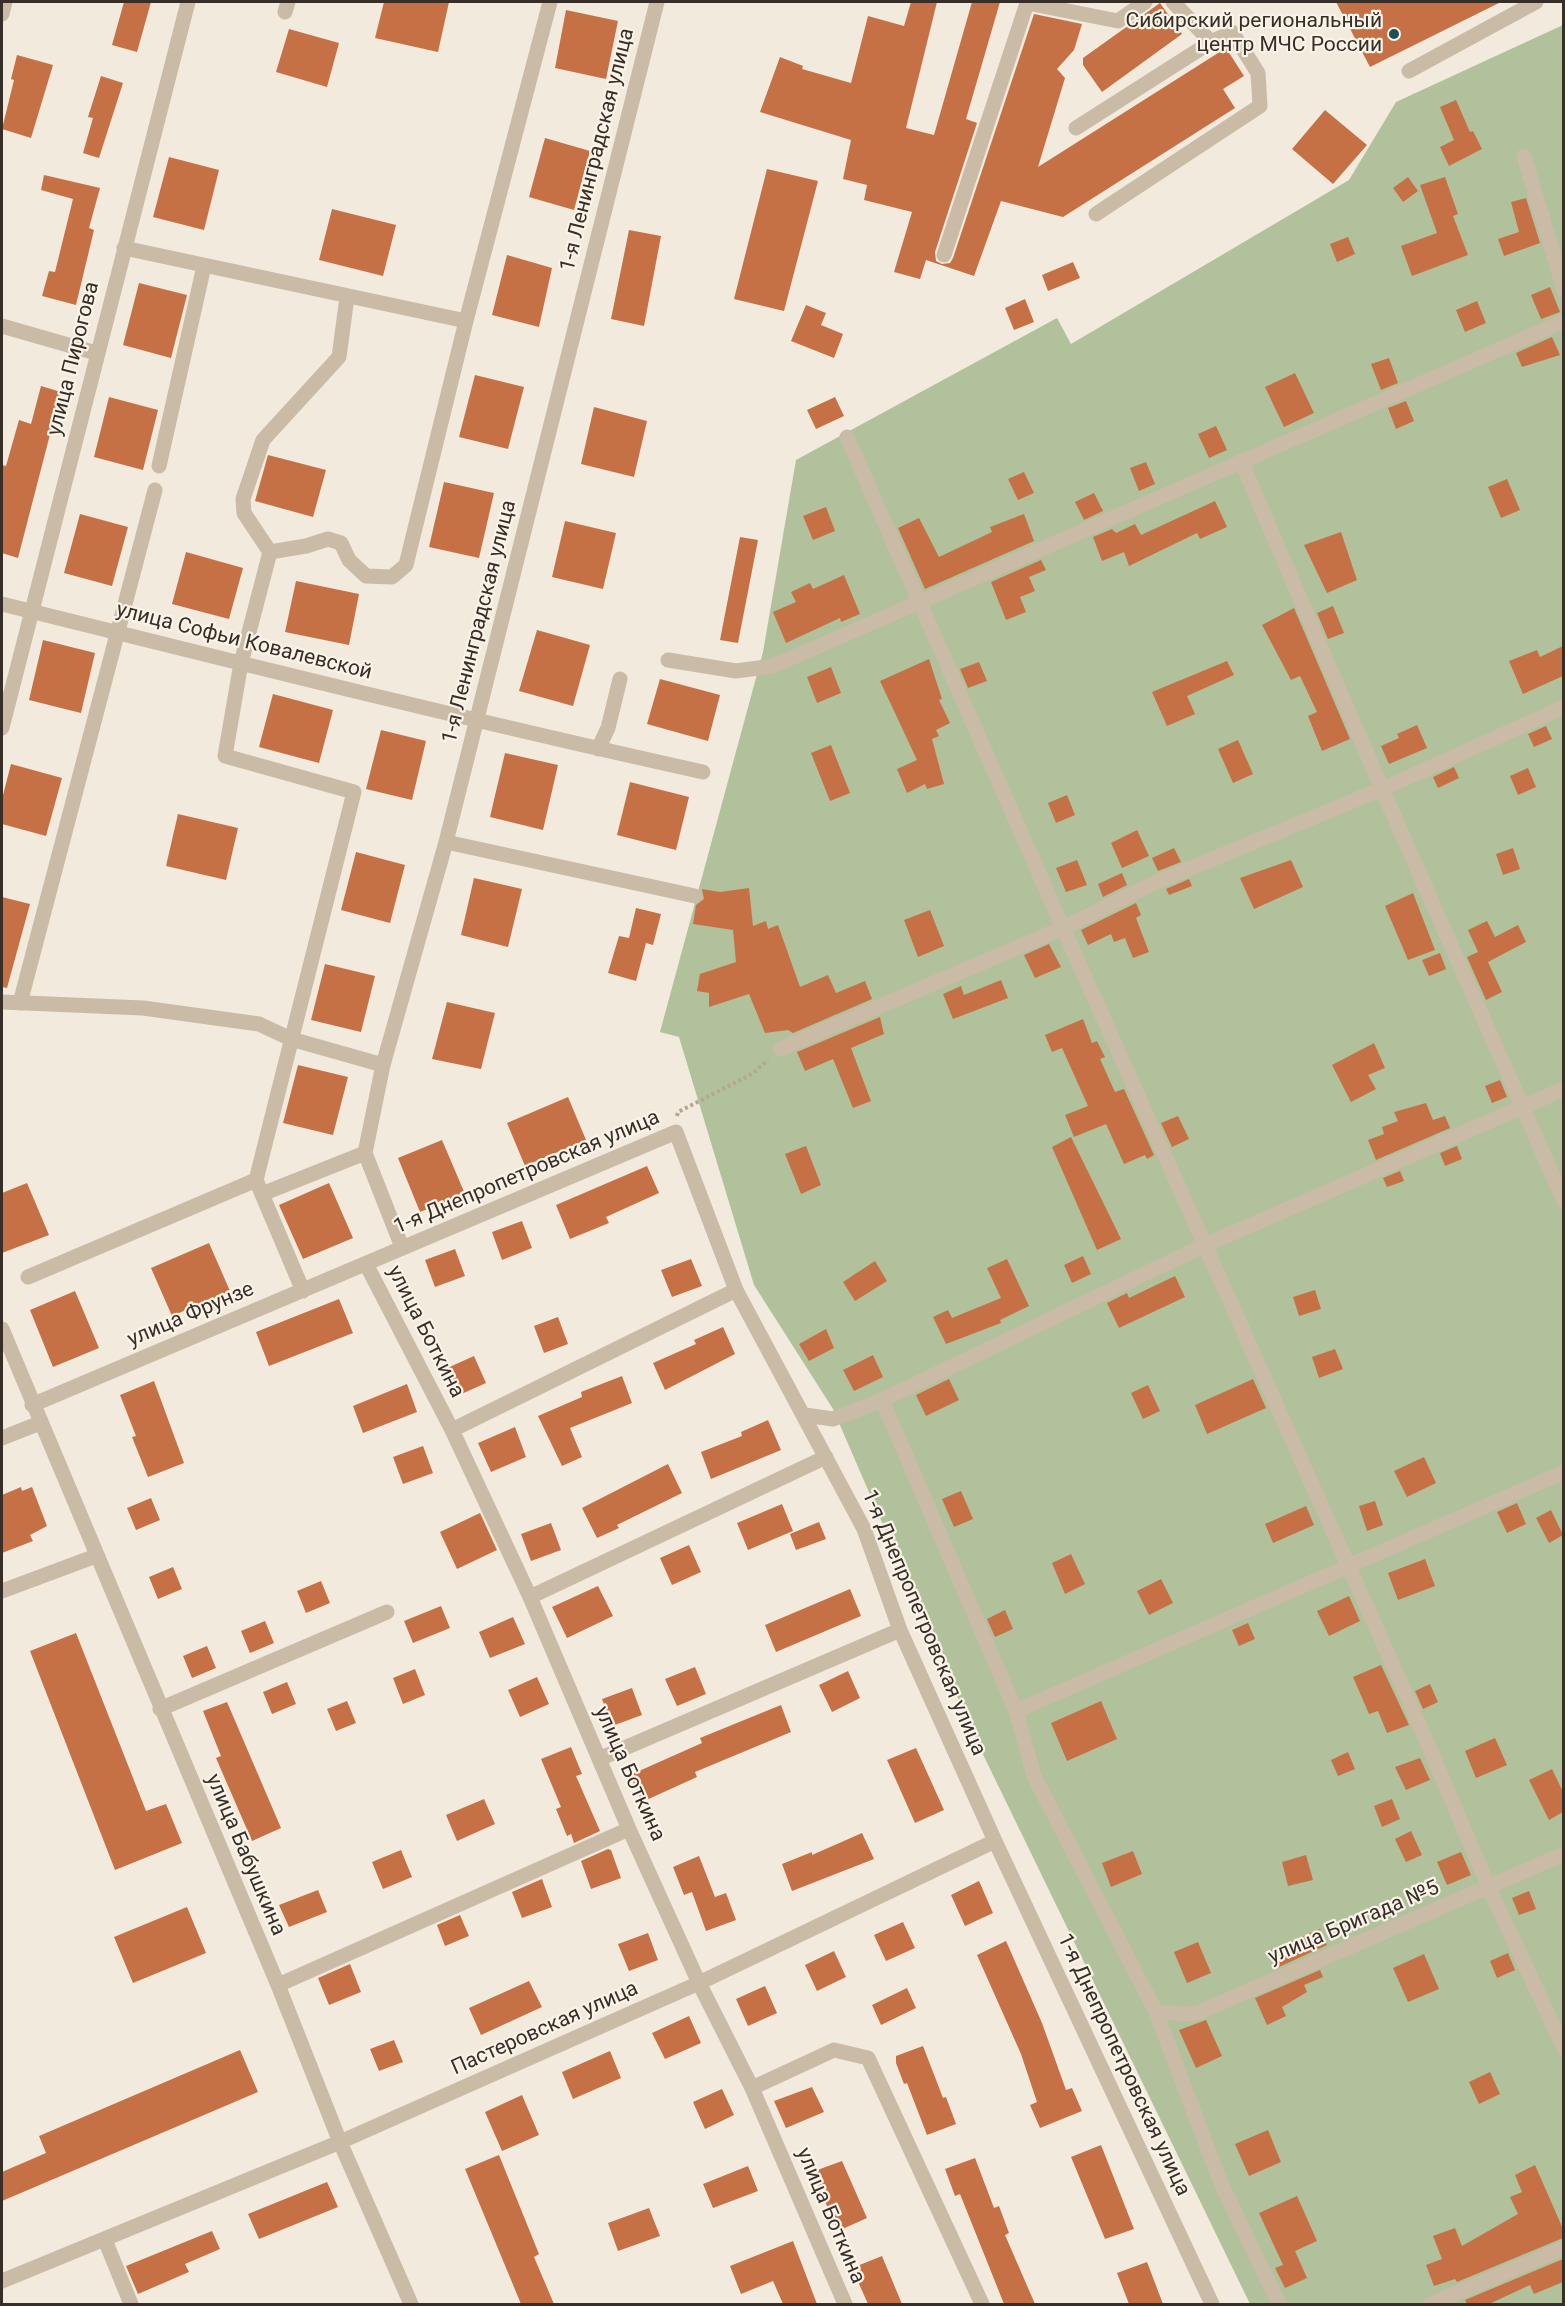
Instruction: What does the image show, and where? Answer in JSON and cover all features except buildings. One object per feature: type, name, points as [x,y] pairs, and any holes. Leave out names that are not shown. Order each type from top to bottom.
[{"type":"street","points":[[2,14],[4,2]]},
{"type":"street","name":"улица Пирогова","points":[[2,728],[96,353],[188,2]]},
{"type":"street","points":[[270,552],[306,546],[328,538],[341,543],[349,560],[366,576],[392,577],[406,566],[466,321],[550,2]]},
{"type":"street","name":"1-я Ленинградская улица","points":[[365,1153],[383,1065],[446,843],[657,2]]},
{"type":"street","points":[[944,255],[1027,3],[1118,21],[1144,2]]},
{"type":"street","points":[[1173,2],[1211,42]]},
{"type":"street","points":[[1409,71],[1536,2]]},
{"type":"street","points":[[1076,129],[1211,42],[1232,32],[1258,73],[1260,106],[1096,214]]},
{"type":"street","points":[[1524,156],[1563,290]]},
{"type":"street","points":[[124,248],[466,321]]},
{"type":"street","points":[[159,466],[204,266]]},
{"type":"street","points":[[303,1291],[259,1187],[291,1039],[354,792],[225,756],[241,663],[270,552],[244,513],[243,499],[263,440],[339,357],[347,297]]},
{"type":"street","points":[[668,660],[736,671],[773,666],[1563,321]]},
{"type":"street","points":[[2,326],[96,353]]},
{"type":"street","points":[[846,437],[1421,1728],[1489,1888],[1563,2048]]},
{"type":"street","points":[[1241,461],[1563,1201]]},
{"type":"street","points":[[20,1003],[154,490]]},
{"type":"street","name":"улица Софьи Ковалевской","points":[[2,604],[118,631],[368,696],[703,772]]},
{"type":"street","points":[[598,749],[608,728],[620,680]]},
{"type":"street","points":[[780,1049],[1063,928],[1150,885],[1382,789],[1563,706]]},
{"type":"street","points":[[446,843],[695,896]]},
{"type":"street","points":[[2,1002],[143,1008],[259,1024],[291,1039],[383,1065]]},
{"type":"street","points":[[805,1415],[832,1419],[882,1400],[1205,1245],[1563,1089]]},
{"type":"street","name":"1-я Днепропетровская улица","points":[[366,1263],[676,1132],[736,1290],[805,1415],[864,1529],[900,1630],[995,1841],[1212,2304]]},
{"type":"street","points":[[27,1277],[259,1187],[365,1153],[402,1247]]},
{"type":"street","name":"улица Фрунзе","points":[[32,1405],[366,1263]]},
{"type":"street","name":"улица Боткина","points":[[366,1263],[452,1430],[530,1597],[629,1829],[699,1983],[752,2088],[845,2304]]},
{"type":"street","points":[[452,1430],[736,1290]]},
{"type":"street","points":[[2,1329],[40,1423],[2,1438]]},
{"type":"street","points":[[882,1400],[1016,1711],[1034,1776],[1156,2012],[1220,2181],[1279,2304]]},
{"type":"street","name":"улица Бабушкина","points":[[40,1423],[278,1985],[340,2142],[411,2304]]},
{"type":"street","points":[[530,1597],[826,1457]]},
{"type":"street","points":[[1016,1711],[1563,1472]]},
{"type":"street","points":[[2,1591],[96,1556]]},
{"type":"street","points":[[160,1709],[387,1612]]},
{"type":"street","points":[[598,1759],[900,1630]]},
{"type":"street","points":[[278,1985],[629,1829]]},
{"type":"street","name":"Пастеровская улица","points":[[2,2281],[340,2142],[699,1983],[995,1841]]},
{"type":"street","name":"улица Бригада №5","points":[[1156,2012],[1195,2014],[1563,1854]]},
{"type":"street","points":[[752,2088],[834,2050],[868,2058],[982,2304]]},
{"type":"street","points":[[105,2240],[131,2304]]},
{"type":"street","points":[[1431,2304],[1563,2248]]},
{"type":"path","points":[[676,1132],[678,1112],[752,1074],[780,1049]]},
{"type":"green space","points":[[1563,25],[1563,2304],[1250,2304],[977,1742],[833,1409],[754,1285],[679,1037],[660,1032],[763,652],[796,460],[1057,318],[1071,344],[1349,180],[1396,102]]},
{"type":"place","name":"Сибирский региональный центр МЧС России","points":[[1394,34]]}]
